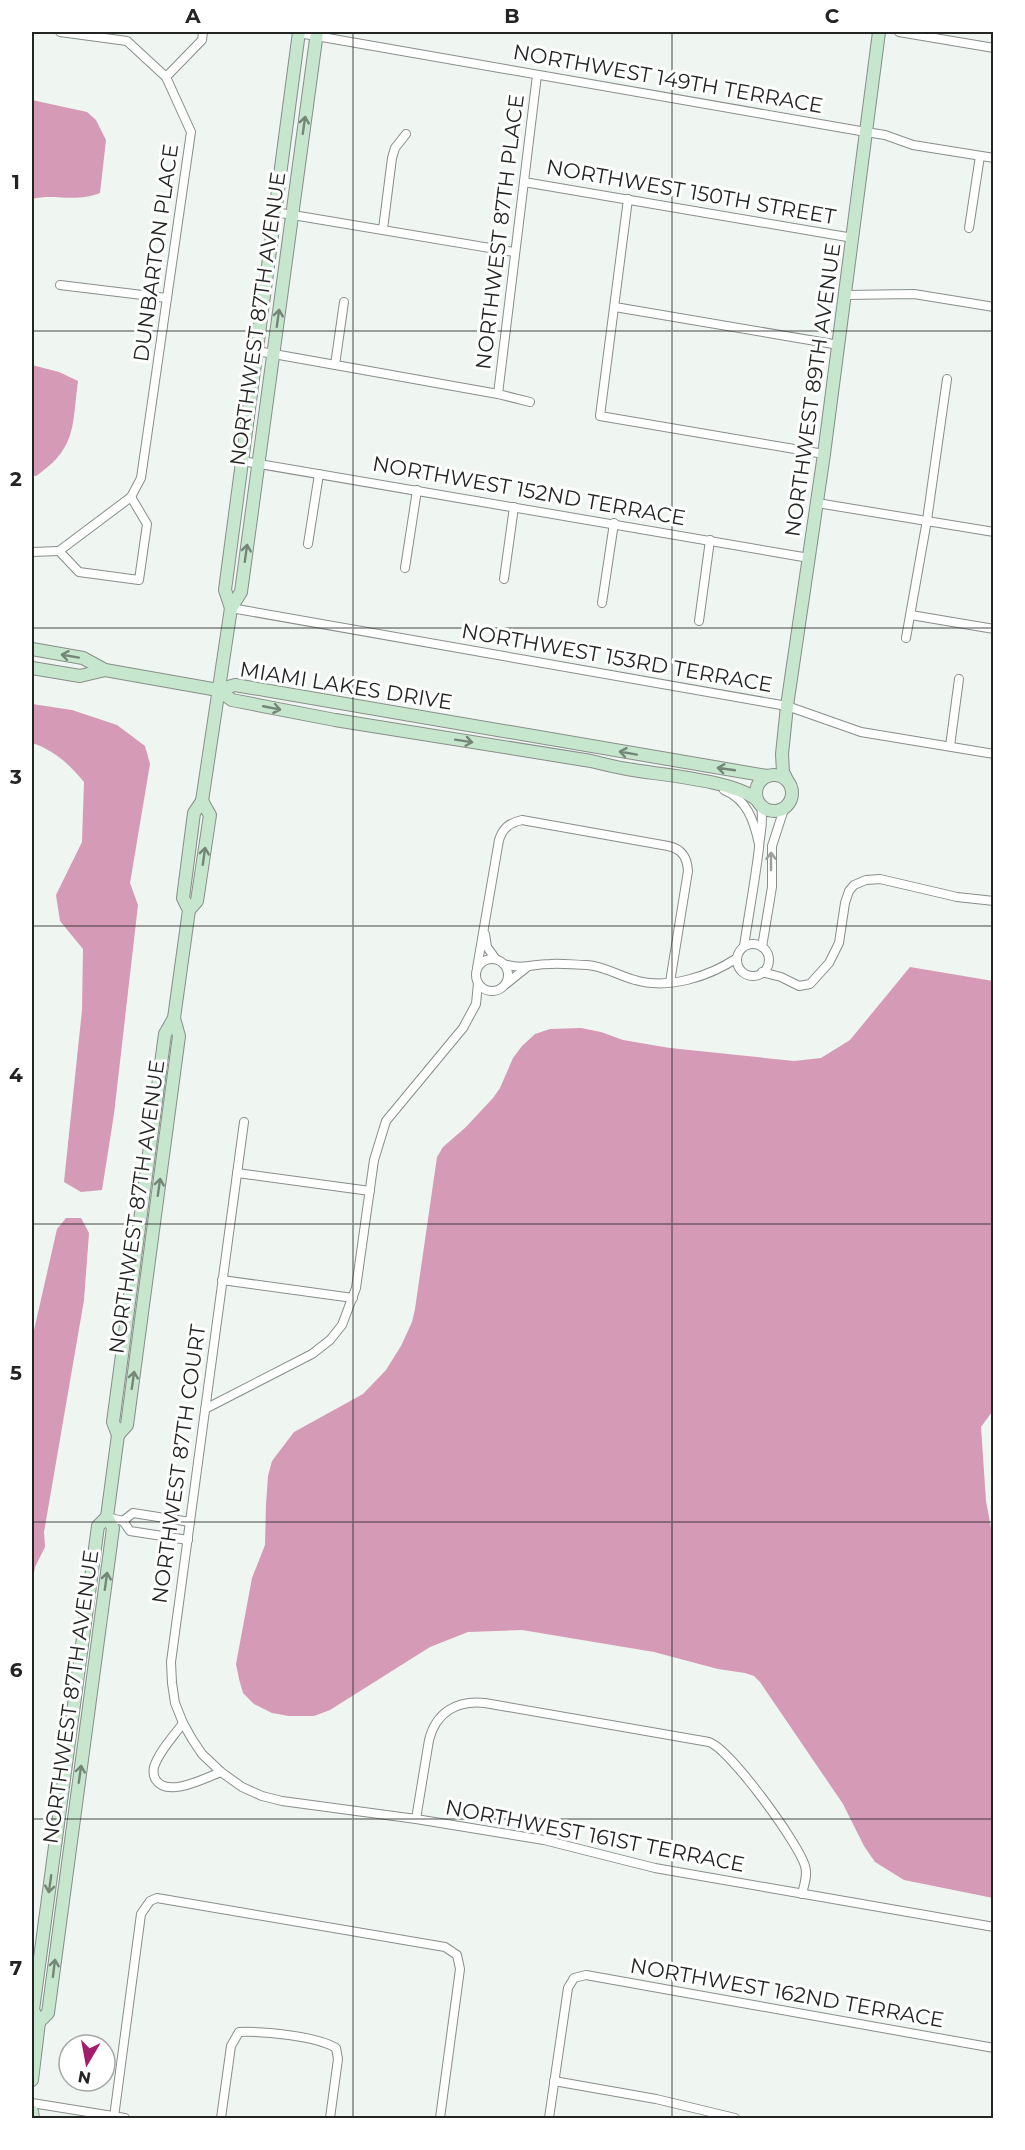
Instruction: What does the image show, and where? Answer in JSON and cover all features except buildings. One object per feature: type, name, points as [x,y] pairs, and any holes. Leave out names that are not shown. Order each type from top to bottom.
[{"type":"street","points":[[60,32],[127,41],[166,77],[202,40],[203,32]]},
{"type":"street","name":"NORTHWEST 149TH TERRACE","points":[[299,32],[885,135],[913,145],[993,158]]},
{"type":"street","name":"NORTHWEST 87TH AVENUE","points":[[231,609],[225,590],[299,32]]},
{"type":"street","name":"NORTHWEST 89TH AVENUE","points":[[787,780],[783,772],[782,754],[787,706],[824,454],[879,32]]},
{"type":"street","points":[[899,32],[993,48]]},
{"type":"street","name":"NORTHWEST 87TH AVENUE","points":[[32,2080],[39,2022],[33,2010],[98,1526],[107,1517],[118,1435],[113,1422],[165,1034],[174,1018],[189,910],[183,898],[194,813],[202,801],[231,609],[241,592],[316,34]]},
{"type":"street","name":"NORTHWEST 87TH PLACE","points":[[498,394],[537,75]]},
{"type":"street","name":"DUNBARTON PLACE","points":[[131,497],[141,478],[191,132],[166,77]]},
{"type":"street","points":[[383,229],[392,158],[395,148],[406,134]]},
{"type":"street","points":[[969,228],[980,156]]},
{"type":"street","name":"NORTHWEST 150TH STREET","points":[[524,182],[853,238]]},
{"type":"street","points":[[628,200],[600,416],[824,454]]},
{"type":"street","points":[[275,212],[514,252]]},
{"type":"street","points":[[60,285],[167,298]]},
{"type":"street","points":[[845,295],[914,294],[993,307]]},
{"type":"street","points":[[335,365],[344,302]]},
{"type":"street","points":[[615,307],[838,345]]},
{"type":"street","points":[[256,351],[498,394],[530,402]]},
{"type":"street","points":[[906,638],[927,520],[947,379]]},
{"type":"street","name":"NORTHWEST 152ND TERRACE","points":[[242,461],[809,558]]},
{"type":"street","points":[[308,544],[319,474]]},
{"type":"street","points":[[405,567],[417,490]]},
{"type":"street","points":[[32,552],[59,551],[131,497],[147,525],[139,580],[79,572],[59,551]]},
{"type":"street","points":[[817,503],[993,532]]},
{"type":"street","points":[[504,579],[514,507]]},
{"type":"street","points":[[602,603],[614,524]]},
{"type":"street","points":[[699,621],[710,540]]},
{"type":"street","name":"NORTHWEST 153RD TERRACE","points":[[231,609],[787,706],[861,732],[993,754]]},
{"type":"street","points":[[910,615],[993,630]]},
{"type":"street","points":[[32,649],[83,658],[105,670],[218,690]]},
{"type":"street","points":[[32,668],[80,676],[105,670]]},
{"type":"street","points":[[950,746],[959,679]]},
{"type":"street","name":"MIAMI LAKES DRIVE","points":[[218,690],[235,686],[769,776]]},
{"type":"street","name":"MIAMI LAKES DRIVE","points":[[218,690],[232,700],[269,707],[733,787],[750,794],[759,803]]},
{"type":"street","name":"NORTHWEST 89TH AVENUE","points":[[769,776],[782,754]]},
{"type":"street","points":[[719,970],[737,958],[744,946],[762,833],[756,795],[759,783],[769,776],[777,775],[787,780],[793,795],[784,809],[772,846],[772,887],[762,947]]},
{"type":"street","points":[[714,784],[729,792],[743,804],[754,822],[759,844]]},
{"type":"street","points":[[759,803],[770,811],[784,809]]},
{"type":"street","points":[[476,1004],[478,983],[475,973],[499,840],[505,828],[522,820],[668,846],[683,854],[688,871],[670,982]]},
{"type":"street","points":[[484,930],[487,947],[495,958],[517,968],[551,964],[595,966],[653,984],[719,970],[741,970],[750,975],[762,972],[781,977],[793,984],[805,985],[810,984],[829,963],[839,943],[845,903],[854,885],[866,880],[880,879],[957,897],[993,901]]},
{"type":"street","points":[[744,946],[755,944],[762,947],[781,977]]},
{"type":"street","points":[[477,968],[484,960],[495,958]]},
{"type":"street","points":[[737,958],[741,970]]},
{"type":"street","points":[[762,972],[769,960]]},
{"type":"street","points":[[504,964],[508,974],[506,984]]},
{"type":"street","points":[[478,983],[484,989],[498,990],[526,968]]},
{"type":"street","points":[[205,1409],[322,1348],[336,1334],[346,1318],[358,1277],[374,1160],[386,1121],[459,1034],[476,1004],[492,991]]},
{"type":"street","name":"NORTHWEST 87TH COURT","points":[[202,1754],[183,1723],[173,1693],[171,1662],[244,1122]]},
{"type":"street","points":[[237,1173],[370,1191]]},
{"type":"street","points":[[222,1280],[353,1298]]},
{"type":"street","points":[[123,1521],[133,1513],[190,1522]]},
{"type":"street","points":[[107,1517],[123,1521],[130,1531],[188,1540]]},
{"type":"street","points":[[164,1536],[167,1518]]},
{"type":"street","points":[[416,1819],[429,1740],[436,1722],[451,1708],[474,1702],[716,1744],[761,1796],[802,1859],[806,1872],[802,1894]]},
{"type":"street","points":[[183,1723],[156,1763],[153,1772],[157,1781],[165,1787],[174,1788],[221,1772]]},
{"type":"street","name":"NORTHWEST 161ST TERRACE","points":[[202,1754],[221,1772],[252,1792],[282,1801],[416,1819],[544,1840],[655,1868],[993,1927]]},
{"type":"street","points":[[114,2117],[141,1914],[150,1901],[157,1899],[445,1947],[457,1955],[460,1969],[440,2118]]},
{"type":"street","name":"NORTHWEST 162ND TERRACE","points":[[554,2081],[568,1988],[574,1978],[586,1975],[993,2048]]},
{"type":"street","points":[[221,2118],[231,2046],[240,2032],[254,2031],[325,2041],[336,2048],[338,2059],[330,2118]]},
{"type":"street","points":[[549,2118],[554,2081],[656,2099],[735,2118]]},
{"type":"street","points":[[32,2103],[125,2118]]},
{"type":"street","points":[[32,2111],[33,2118]]},
{"type":"shaded area","points":[[32,100],[87,112],[96,120],[106,140],[100,193],[74,198],[40,197],[32,199]]},
{"type":"shaded area","points":[[32,365],[59,372],[78,381],[73,423],[66,446],[49,466],[36,476],[32,475]]},
{"type":"shaded area","points":[[32,704],[72,710],[117,725],[145,746],[150,764],[130,883],[138,905],[114,1114],[102,1190],[81,1192],[64,1182],[82,1010],[83,949],[60,921],[56,895],[82,842],[84,782],[61,758],[32,743]]},
{"type":"shaded area","points":[[910,967],[993,981],[994,1409],[981,1427],[986,1501],[994,1544],[993,1898],[904,1880],[875,1862],[864,1846],[843,1804],[760,1682],[754,1676],[745,1673],[718,1669],[654,1652],[522,1630],[468,1632],[430,1647],[330,1710],[314,1716],[272,1713],[254,1704],[243,1693],[236,1664],[252,1578],[265,1545],[268,1476],[272,1461],[294,1432],[363,1394],[386,1370],[401,1346],[415,1309],[437,1157],[443,1147],[466,1127],[493,1098],[513,1058],[522,1046],[535,1034],[550,1029],[581,1028],[623,1040],[670,1048],[794,1061],[821,1058],[850,1040]]},
{"type":"shaded area","points":[[66,1218],[81,1218],[89,1233],[84,1300],[44,1532],[45,1547],[35,1567],[32,1583],[32,1339],[57,1229]]}]
